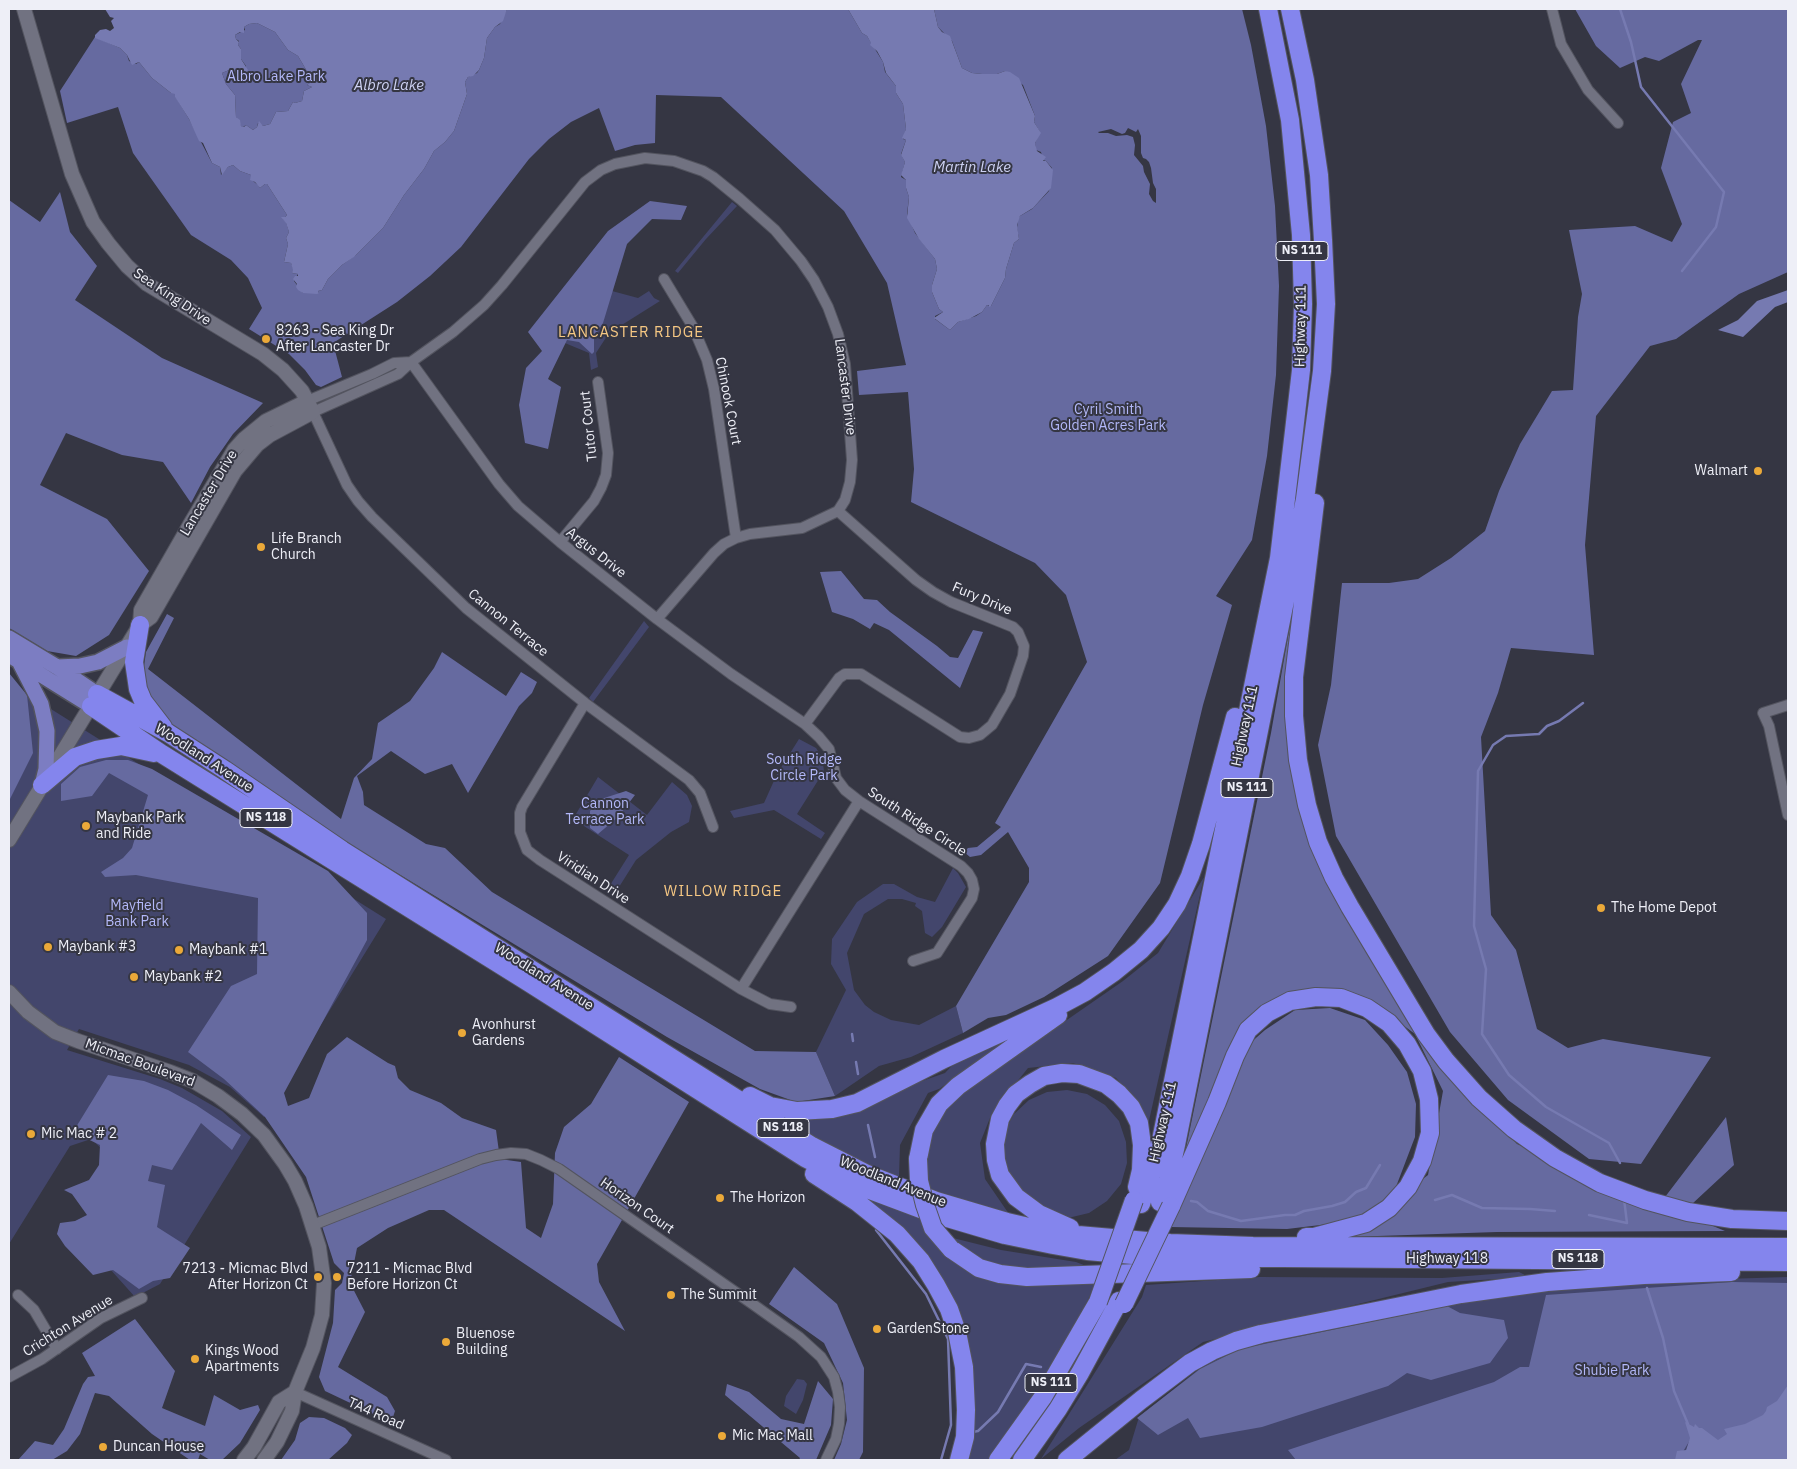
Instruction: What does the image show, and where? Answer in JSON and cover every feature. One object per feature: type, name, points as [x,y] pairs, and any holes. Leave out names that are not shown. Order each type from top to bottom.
[{"type":"highway","name":"Highway 111","points":[[998,1460],[1043,1397],[1120,1261],[1137,1202],[1159,1150],[1279,558],[1301,370],[1303,304],[1301,235],[1290,120],[1268,9]]},
{"type":"highway","name":"Highway 111","points":[[1022,1460],[1058,1409],[1119,1304],[1138,1259],[1166,1204],[1168,1180],[1295,552],[1308,481],[1322,371],[1326,304],[1319,175],[1305,80],[1290,9]]},
{"type":"highway","points":[[1322,371],[1325,436],[1300,620],[1294,677],[1294,716],[1298,760],[1307,805],[1318,842],[1334,878],[1426,1034],[1479,1098],[1514,1129],[1555,1158],[1592,1178],[1645,1200],[1688,1212],[1732,1219],[1788,1220]]},
{"type":"highway","points":[[1285,495],[1267,556],[1226,754],[1190,876],[1177,904],[1161,928],[1141,950],[1085,992],[1061,1013],[958,1086],[939,1104],[924,1130],[918,1159],[919,1181],[924,1205],[933,1228],[951,1249],[979,1268],[1000,1274],[1028,1277],[1316,1267],[1368,1258]]},
{"type":"highway","points":[[140,625],[134,662],[138,689],[143,701],[168,733]]},
{"type":"highway","name":"Woodland Avenue","points":[[94,700],[168,733],[342,850],[812,1146],[859,1170],[936,1201],[978,1214],[1055,1233],[1089,1236],[1110,1245]]},
{"type":"highway","name":"Woodland Avenue","points":[[94,700],[162,754],[805,1158],[862,1187],[966,1225],[1054,1245],[1110,1245]]},
{"type":"highway","points":[[42,785],[75,757],[96,750],[121,746],[162,754]]},
{"type":"highway","points":[[536,971],[637,1027],[739,1090],[770,1106],[797,1111],[832,1109],[857,1103],[1085,992]]},
{"type":"highway","points":[[1166,1204],[1217,1102],[1235,1056],[1248,1030],[1267,1013],[1290,1001],[1316,997],[1341,998],[1367,1008],[1389,1023],[1407,1044],[1422,1071],[1429,1099],[1430,1133],[1422,1161],[1408,1187],[1389,1208],[1366,1223],[1314,1237],[1170,1242]]},
{"type":"highway","points":[[1089,1236],[1058,1224],[1027,1207],[1016,1197],[1000,1175],[996,1160],[996,1132],[1007,1106],[1016,1094],[1044,1076],[1062,1073],[1079,1074],[1094,1078],[1120,1094],[1131,1107],[1139,1123],[1142,1145],[1137,1202]]},
{"type":"highway","points":[[722,1105],[759,1138],[857,1202],[882,1221],[909,1246],[921,1261],[936,1284],[948,1309],[957,1332],[964,1367],[965,1437],[959,1460]]},
{"type":"highway","points":[[1428,1246],[1487,1240],[1642,1240],[1788,1236]]},
{"type":"highway","name":"Highway 118","points":[[1110,1245],[1170,1242],[1253,1246],[1788,1247]]},
{"type":"highway","name":"Highway 118","points":[[1110,1245],[1156,1256],[1788,1262]]},
{"type":"highway","points":[[1067,1460],[1190,1363],[1236,1341],[1261,1334],[1461,1294],[1547,1282],[1644,1274],[1788,1271]]},
{"type":"main road","name":"Woodland Avenue","points":[[9,638],[57,666],[94,700]]},
{"type":"main road","points":[[57,666],[80,666],[98,662],[127,647]]},
{"type":"main road","points":[[14,658],[41,704],[48,731],[46,769],[42,785]]},
{"type":"main road","name":"Woodland Avenue","points":[[14,658],[94,700]]},
{"type":"street","name":"Sea King Drive","points":[[24,9],[72,174],[93,222],[108,243],[127,266],[147,284],[263,354],[283,370],[302,392],[310,407]]},
{"type":"street","points":[[1552,9],[1561,44],[1588,90],[1618,123]]},
{"type":"street","name":"Lancaster Drive","points":[[94,700],[140,625],[141,610],[192,521],[234,450],[244,439],[266,421],[378,385],[398,374],[411,362],[453,332],[484,304],[502,285],[585,182],[601,170],[615,164],[645,158],[674,160],[714,177],[776,230],[814,280],[828,307],[838,334],[845,364],[852,460],[850,482],[845,500],[838,511]]},
{"type":"street","name":"Chinook Court","points":[[664,279],[693,327],[707,360],[714,389],[736,538]]},
{"type":"street","name":"Lancaster Drive","points":[[310,407],[394,363],[411,362]]},
{"type":"street","name":"Argus Drive","points":[[411,362],[499,484],[518,506],[657,619],[731,674],[805,724]]},
{"type":"street","points":[[372,374],[378,385]]},
{"type":"street","name":"Tutor Court","points":[[560,542],[594,501],[602,488],[606,475],[608,453],[598,382]]},
{"type":"street","name":"Cannon Terrace","points":[[310,407],[347,485],[372,517],[466,608],[585,703],[689,780],[700,793],[713,827]]},
{"type":"street","points":[[657,619],[724,544],[750,534],[802,528],[838,511]]},
{"type":"street","name":"Fury Drive","points":[[805,724],[839,678],[844,674],[861,674],[960,738],[975,737],[986,732],[992,725],[1010,694],[1023,656],[1022,639],[1012,627],[951,602],[933,592],[916,580],[838,511]]},
{"type":"street","points":[[9,840],[94,700]]},
{"type":"street","name":"Viridian Drive","points":[[585,703],[522,807],[519,824],[523,842],[528,850],[540,860],[741,989],[770,1004],[791,1007]]},
{"type":"street","points":[[1788,705],[1763,713],[1769,726],[1788,815]]},
{"type":"street","name":"South Ridge Circle","points":[[805,724],[826,743],[836,778],[845,790],[961,866],[972,880],[974,889],[972,898],[937,953],[913,961]]},
{"type":"street","points":[[741,989],[860,801]]},
{"type":"street","name":"Micmac Boulevard","points":[[9,992],[28,1012],[55,1032],[185,1078],[207,1089],[231,1105],[264,1135],[295,1181],[313,1225],[323,1268],[322,1314],[313,1348],[295,1392],[292,1411],[264,1460]]},
{"type":"street","name":"Horizon Court","points":[[313,1225],[480,1159],[511,1153],[526,1154],[542,1160],[559,1169],[800,1337],[821,1357],[834,1377],[840,1407],[836,1439],[826,1460]]},
{"type":"street","points":[[18,1295],[34,1310],[57,1349]]},
{"type":"street","name":"Crichton Avenue","points":[[9,1377],[34,1364],[101,1318],[142,1298]]},
{"type":"street","name":"Micmac Boulevard","points":[[244,1460],[254,1447],[279,1402],[295,1392]]},
{"type":"street","name":"TA4 Road","points":[[295,1392],[446,1460]]},
{"type":"green space","name":"Cyril Smith Golden Acres Park","points":[[507,9],[848,9],[862,33],[867,36],[883,62],[885,72],[896,86],[896,93],[903,104],[906,129],[903,139],[906,140],[901,154],[905,162],[901,177],[906,180],[909,197],[907,214],[915,233],[935,259],[937,269],[932,292],[939,309],[943,312],[935,316],[935,319],[950,330],[958,322],[982,312],[987,305],[991,306],[1005,278],[1014,243],[1019,239],[1018,219],[1032,209],[1049,191],[1052,168],[1043,160],[1041,152],[1036,150],[1035,143],[1040,132],[1034,122],[1035,116],[1023,85],[1005,71],[997,74],[982,74],[972,73],[962,68],[952,41],[938,27],[934,9],[1242,9],[1251,45],[1266,126],[1275,206],[1279,286],[1276,375],[1267,456],[1252,540],[1216,596],[1232,605],[1203,705],[1160,883],[1108,956],[1044,997],[1006,1015],[988,1018],[963,1033],[956,1006],[1029,882],[1029,868],[1008,832],[981,855],[970,857],[964,852],[968,848],[977,847],[1001,827],[995,823],[1087,662],[1066,595],[1035,563],[911,502],[914,469],[908,392],[859,395],[857,371],[906,365],[887,283],[844,211],[721,97],[656,95],[655,143],[635,145],[615,151],[599,108],[571,122],[549,139],[529,159],[461,247],[430,276],[397,302],[333,343],[342,377],[321,387],[316,385],[305,370],[289,354],[249,329],[262,308],[248,278],[231,260],[191,235],[133,153],[118,107],[67,123],[60,91],[95,37],[120,48],[127,55],[129,61],[136,64],[139,62],[152,78],[171,93],[175,93],[212,163],[220,167],[221,175],[228,167],[233,165],[240,171],[251,175],[253,181],[260,188],[267,184],[287,215],[283,219],[289,232],[286,238],[288,244],[284,262],[291,263],[294,270],[292,273],[298,274],[294,281],[303,293],[319,293],[318,291],[322,290],[328,279],[383,228],[404,195],[424,169],[434,151],[454,131],[467,94],[465,82],[468,77],[479,70],[484,58],[487,38],[495,27],[500,24]],"holes":[[[1128,128],[1136,132],[1138,129],[1141,136],[1141,153],[1143,158],[1149,162],[1151,168],[1153,183],[1156,189],[1156,203],[1149,194],[1150,184],[1143,166],[1134,155],[1135,145],[1133,137],[1098,132],[1111,129],[1122,134]]]},
{"type":"green space","points":[[1575,9],[1788,9],[1788,272],[1739,294],[1676,339],[1650,346],[1596,416],[1585,545],[1594,655],[1511,648],[1498,693],[1481,737],[1491,915],[1516,950],[1537,1029],[1568,1048],[1603,1039],[1711,1057],[1641,1164],[1589,1159],[1508,1100],[1450,1032],[1336,836],[1318,745],[1331,685],[1342,583],[1389,583],[1418,579],[1451,558],[1485,531],[1499,491],[1520,444],[1552,391],[1573,390],[1578,317],[1582,294],[1569,230],[1635,226],[1672,242],[1682,224],[1661,168],[1673,122],[1691,113],[1681,84],[1702,40],[1698,40],[1659,61],[1645,57],[1620,68],[1596,46]]},
{"type":"green space","name":"Albro Lake Park","points":[[257,23],[275,32],[288,50],[298,56],[311,78],[311,82],[307,85],[312,87],[304,91],[302,101],[293,102],[288,111],[276,112],[270,124],[263,126],[258,123],[257,127],[253,130],[246,125],[241,126],[236,117],[235,95],[226,84],[222,73],[229,70],[236,75],[245,74],[246,66],[241,59],[239,41],[235,35],[245,30],[244,27],[249,24]]},
{"type":"green space","points":[[60,192],[70,232],[97,266],[75,300],[162,358],[263,403],[233,434],[210,467],[191,503],[163,462],[122,455],[66,433],[40,485],[107,519],[149,571],[109,635],[76,656],[47,651],[9,628],[9,200],[40,222]]},
{"type":"green space","points":[[650,201],[687,206],[681,220],[652,219],[627,244],[603,323],[594,337],[594,352],[592,354],[579,342],[567,340],[548,379],[561,387],[548,449],[525,443],[519,405],[526,368],[542,351],[528,332],[608,231]]},
{"type":"green space","points":[[732,202],[737,206],[678,273],[675,271]]},
{"type":"green space","points":[[612,291],[638,298],[649,291],[654,298],[660,301],[609,333],[596,353],[598,367],[591,370],[589,353],[548,336]]},
{"type":"green space","points":[[841,571],[864,599],[877,600],[950,657],[958,658],[973,630],[983,632],[960,688],[889,630],[874,623],[870,629],[853,619],[832,612],[820,572]]},
{"type":"green space","points":[[1295,597],[1309,823],[1435,1056],[1517,1144],[1725,1231],[1497,1232],[1348,1237],[1428,1175],[1443,1091],[1415,1034],[1392,1017],[1344,997],[1269,1009],[1184,1158],[1271,733]]},
{"type":"green space","points":[[167,614],[174,618],[148,669],[341,819],[354,778],[372,759],[378,723],[410,701],[434,668],[442,652],[506,696],[521,672],[537,682],[532,693],[519,706],[468,793],[452,764],[425,774],[391,751],[357,776],[363,792],[364,805],[426,844],[445,848],[492,892],[755,1051],[816,1052],[835,1096],[796,1102],[760,1089],[667,1037],[328,831],[165,721],[141,687],[146,652]]},
{"type":"green space","points":[[644,621],[649,627],[593,702],[589,698]]},
{"type":"green space","points":[[9,673],[27,695],[33,753],[9,801]]},
{"type":"green space","name":"Mayfield Bank Park","points":[[27,694],[386,919],[264,1117],[230,1087],[189,1065],[79,1029],[67,1050],[160,1079],[182,1088],[222,1111],[251,1137],[160,1284],[135,1297],[93,1250],[103,1199],[115,1161],[91,1139],[70,1146],[9,1244],[9,724]]},
{"type":"green space","name":"South Ridge Circle Park","points":[[799,739],[816,748],[822,757],[824,771],[797,814],[825,833],[821,839],[774,810],[734,818],[730,811],[764,803],[777,774]]},
{"type":"green space","points":[[106,760],[128,760],[152,769],[328,871],[367,913],[367,940],[284,1093],[288,1106],[309,1098],[327,1054],[347,1037],[395,1066],[398,1078],[410,1090],[441,1103],[462,1118],[496,1130],[500,1159],[521,1162],[526,1228],[541,1238],[553,1204],[555,1153],[564,1127],[591,1104],[619,1057],[689,1102],[597,1264],[599,1282],[625,1331],[444,1210],[429,1210],[388,1228],[357,1248],[350,1283],[365,1312],[338,1367],[387,1397],[395,1411],[393,1417],[384,1419],[325,1391],[319,1377],[333,1323],[335,1290],[342,1283],[344,1273],[334,1263],[306,1177],[265,1117],[224,1079],[188,1052],[231,986],[257,974],[258,898],[136,875],[105,877],[101,872],[123,858],[132,848],[148,795],[109,773],[92,796],[61,801],[61,784],[80,767]]},
{"type":"green space","name":"Cannon Terrace Park","points":[[598,777],[647,815],[672,782],[687,795],[692,806],[689,822],[671,832],[636,860],[614,895],[607,890],[629,855],[573,819]]},
{"type":"green space","points":[[626,791],[635,795],[618,817],[598,834],[590,828],[590,811],[598,800]]},
{"type":"green space","points":[[953,868],[966,887],[942,927],[932,937],[925,933],[922,911],[915,906],[916,903],[902,899],[888,899],[864,914],[847,953],[854,990],[865,1005],[874,1012],[891,1020],[919,1025],[956,1006],[963,1033],[911,1057],[879,1066],[835,1096],[816,1052],[846,990],[831,964],[832,939],[857,902],[883,884],[894,884],[917,897],[935,902]]},
{"type":"green space","points":[[1204,877],[1148,1125],[1141,1107],[1116,1078],[1073,1063],[1028,1068],[992,1113],[980,1143],[985,1179],[1009,1214],[929,1192],[924,1172],[928,1145],[939,1117],[966,1090],[1123,981],[1158,953]]},
{"type":"green space","points":[[1330,1008],[1365,1020],[1388,1045],[1407,1072],[1416,1104],[1415,1137],[1394,1192],[1366,1214],[1337,1223],[1287,1229],[1170,1227],[1240,1052],[1265,1030],[1295,1010]]},
{"type":"green space","points":[[1025,1031],[939,1089],[928,1093],[900,1145],[899,1177],[887,1175],[863,1166],[779,1119],[878,1102],[879,1096],[945,1073],[959,1058]]},
{"type":"green space","points":[[108,1075],[144,1081],[168,1090],[196,1105],[241,1135],[232,1150],[201,1123],[172,1170],[152,1165],[148,1181],[165,1185],[157,1227],[190,1248],[170,1278],[153,1281],[139,1289],[113,1270],[93,1275],[65,1246],[57,1234],[60,1223],[75,1221],[87,1215],[72,1194],[64,1190],[89,1180],[99,1165],[100,1145],[73,1132]]},
{"type":"green space","points":[[1067,1090],[1087,1094],[1105,1105],[1119,1121],[1126,1142],[1127,1163],[1121,1184],[1107,1201],[1089,1213],[1068,1218],[1047,1216],[1002,1172],[1004,1132],[1014,1114],[1029,1100],[1047,1092]]},
{"type":"green space","points":[[1726,1117],[1734,1165],[1692,1204],[1665,1197]]},
{"type":"green space","points":[[865,1198],[924,1220],[943,1246],[1038,1285],[1096,1283],[1057,1363],[992,1460],[962,1460],[959,1327]]},
{"type":"green space","points":[[953,1238],[1001,1250],[1076,1262],[1089,1267],[991,1272]]},
{"type":"green space","points":[[794,1267],[837,1304],[864,1368],[863,1452],[859,1460],[834,1460],[841,1444],[847,1420],[843,1383],[824,1343],[769,1304]]},
{"type":"green space","points":[[1519,1272],[1529,1277],[1448,1282],[1203,1342],[1079,1428],[1041,1459],[1142,1297],[1146,1285],[1260,1277],[1442,1278]]},
{"type":"green space","name":"Shubie Park","points":[[1788,1277],[1788,1385],[1688,1444],[1686,1450],[1663,1460],[1115,1460],[1129,1450],[1139,1417],[1199,1369],[1213,1351],[1499,1286]]},
{"type":"green space","points":[[1732,1282],[1788,1283],[1788,1401],[1749,1445],[1690,1440],[1678,1460],[1296,1460],[1288,1450],[1494,1382],[1520,1367],[1529,1367],[1546,1295]]},
{"type":"green space","points":[[1447,1306],[1460,1313],[1504,1320],[1508,1338],[1490,1363],[1431,1380],[1407,1373],[1388,1386],[1262,1427],[1200,1438],[1188,1418],[1158,1435],[1137,1418],[1200,1369],[1240,1349]]},
{"type":"green space","points":[[135,1319],[175,1371],[162,1408],[205,1426],[214,1395],[240,1410],[258,1405],[260,1410],[240,1443],[222,1460],[210,1460],[200,1454],[198,1460],[190,1460],[152,1434],[109,1396],[95,1393],[80,1434],[67,1451],[52,1460],[18,1460],[35,1441],[53,1445],[64,1429],[83,1384],[88,1377],[95,1376],[82,1353]]},
{"type":"green space","points":[[797,1379],[804,1380],[807,1384],[803,1400],[796,1414],[784,1406],[786,1396]]},
{"type":"green space","points":[[818,1381],[833,1399],[831,1425],[816,1460],[799,1460],[800,1458],[725,1395],[727,1384],[749,1392],[781,1419],[804,1424]]},
{"type":"green space","points":[[309,1417],[324,1418],[345,1428],[352,1435],[347,1443],[328,1460],[281,1460],[295,1440],[300,1423]]},
{"type":"water","name":"Albro Lake","points":[[105,9],[507,9],[503,21],[495,27],[487,38],[484,58],[479,70],[473,76],[468,77],[465,82],[467,94],[454,131],[434,151],[424,169],[404,195],[383,228],[354,257],[342,265],[328,279],[322,290],[318,291],[319,293],[317,294],[303,293],[298,290],[297,284],[293,279],[298,274],[292,273],[291,263],[284,262],[288,244],[286,238],[289,232],[286,223],[281,217],[287,215],[267,184],[260,188],[255,182],[250,180],[251,175],[240,171],[233,165],[228,167],[222,175],[220,167],[212,163],[203,143],[199,141],[175,94],[152,78],[139,62],[132,65],[127,55],[120,48],[95,38],[95,35],[100,30],[106,29],[110,31],[114,28],[111,21],[114,18],[110,17]],"holes":[[[257,23],[275,32],[288,50],[298,56],[311,78],[311,82],[307,85],[312,87],[304,91],[302,101],[293,102],[288,111],[276,112],[270,124],[263,126],[259,121],[257,127],[253,130],[246,125],[244,127],[241,126],[240,120],[236,117],[235,95],[226,84],[222,73],[229,70],[238,76],[245,74],[248,70],[241,59],[241,49],[235,35],[240,32],[244,33],[244,27]]]},
{"type":"water","name":"Martin Lake","points":[[848,9],[934,9],[938,27],[942,32],[950,36],[962,68],[972,73],[982,74],[997,74],[1005,71],[1019,78],[1035,116],[1034,122],[1041,133],[1035,143],[1037,151],[1046,157],[1043,161],[1046,161],[1053,170],[1051,188],[1033,208],[1020,216],[1017,225],[1019,239],[1014,243],[1005,278],[991,306],[987,305],[982,312],[958,322],[950,330],[934,318],[943,312],[939,309],[932,292],[937,269],[935,259],[919,239],[907,218],[909,197],[906,180],[901,175],[905,162],[901,155],[906,140],[902,138],[906,129],[903,104],[896,93],[896,86],[886,73],[877,51],[870,45],[871,43],[867,36],[862,33]]},
{"type":"water","points":[[1788,290],[1788,302],[1775,307],[1743,337],[1718,330],[1738,320],[1757,301]]},
{"type":"water","points":[[1788,1385],[1788,1460],[1675,1460],[1677,1451],[1686,1450],[1690,1438],[1685,1422],[1694,1427],[1695,1424],[1718,1440],[1727,1434],[1724,1429],[1745,1424],[1763,1415],[1767,1407],[1777,1401]]},
{"type":"waterway","points":[[1620,9],[1631,42],[1641,87],[1724,192],[1716,227],[1682,271]]},
{"type":"waterway","points":[[1583,703],[1559,721],[1547,726],[1539,734],[1506,736],[1493,745],[1478,771],[1474,926],[1486,969],[1482,1034],[1509,1075],[1546,1107],[1609,1143],[1620,1163]]},
{"type":"waterway","points":[[852,1034],[853,1041]]},
{"type":"waterway","points":[[856,1062],[858,1074]]},
{"type":"waterway","points":[[868,1125],[875,1157]]},
{"type":"waterway","points":[[1191,1201],[1197,1202],[1208,1211],[1241,1221],[1295,1215],[1304,1211],[1345,1202],[1356,1192],[1366,1188],[1380,1165]]},
{"type":"waterway","points":[[1435,1200],[1452,1195],[1482,1208],[1555,1211]]},
{"type":"waterway","points":[[1589,1215],[1627,1223],[1624,1199]]},
{"type":"waterway","points":[[876,1230],[926,1294],[948,1339],[951,1425],[941,1460]]},
{"type":"waterway","points":[[1647,1288],[1663,1338],[1674,1391],[1688,1424]]},
{"type":"waterway","points":[[973,1432],[978,1431],[998,1412],[1026,1364],[1041,1367]]},
{"type":"place","name":"8263 - Sea King Dr After Lancaster Dr","points":[[266,339]]},
{"type":"place","name":"Walmart","points":[[1758,471]]},
{"type":"place","name":"Life Branch Church","points":[[261,547]]},
{"type":"place","name":"Maybank Park and Ride","points":[[86,826]]},
{"type":"place","name":"The Home Depot","points":[[1601,908]]},
{"type":"place","name":"Maybank #3","points":[[48,947]]},
{"type":"place","name":"Maybank #1","points":[[179,950]]},
{"type":"place","name":"Maybank #2","points":[[134,977]]},
{"type":"place","name":"Avonhurst Gardens","points":[[462,1033]]},
{"type":"place","name":"Mic Mac # 2","points":[[31,1134]]},
{"type":"place","name":"The Horizon","points":[[720,1198]]},
{"type":"place","name":"7213 - Micmac Blvd After Horizon Ct","points":[[318,1277]]},
{"type":"place","name":"7211 - Micmac Blvd Before Horizon Ct","points":[[337,1277]]},
{"type":"place","name":"The Summit","points":[[671,1295]]},
{"type":"place","name":"GardenStone","points":[[877,1329]]},
{"type":"place","name":"Bluenose Building","points":[[446,1342]]},
{"type":"place","name":"Kings Wood Apartments","points":[[195,1359]]},
{"type":"place","name":"Mic Mac Mall","points":[[722,1436]]},
{"type":"place","name":"Duncan House","points":[[103,1447]]},
{"type":"district","name":"LANCASTER RIDGE","points":[[631,333]]},
{"type":"district","name":"WILLOW RIDGE","points":[[723,892]]}]
